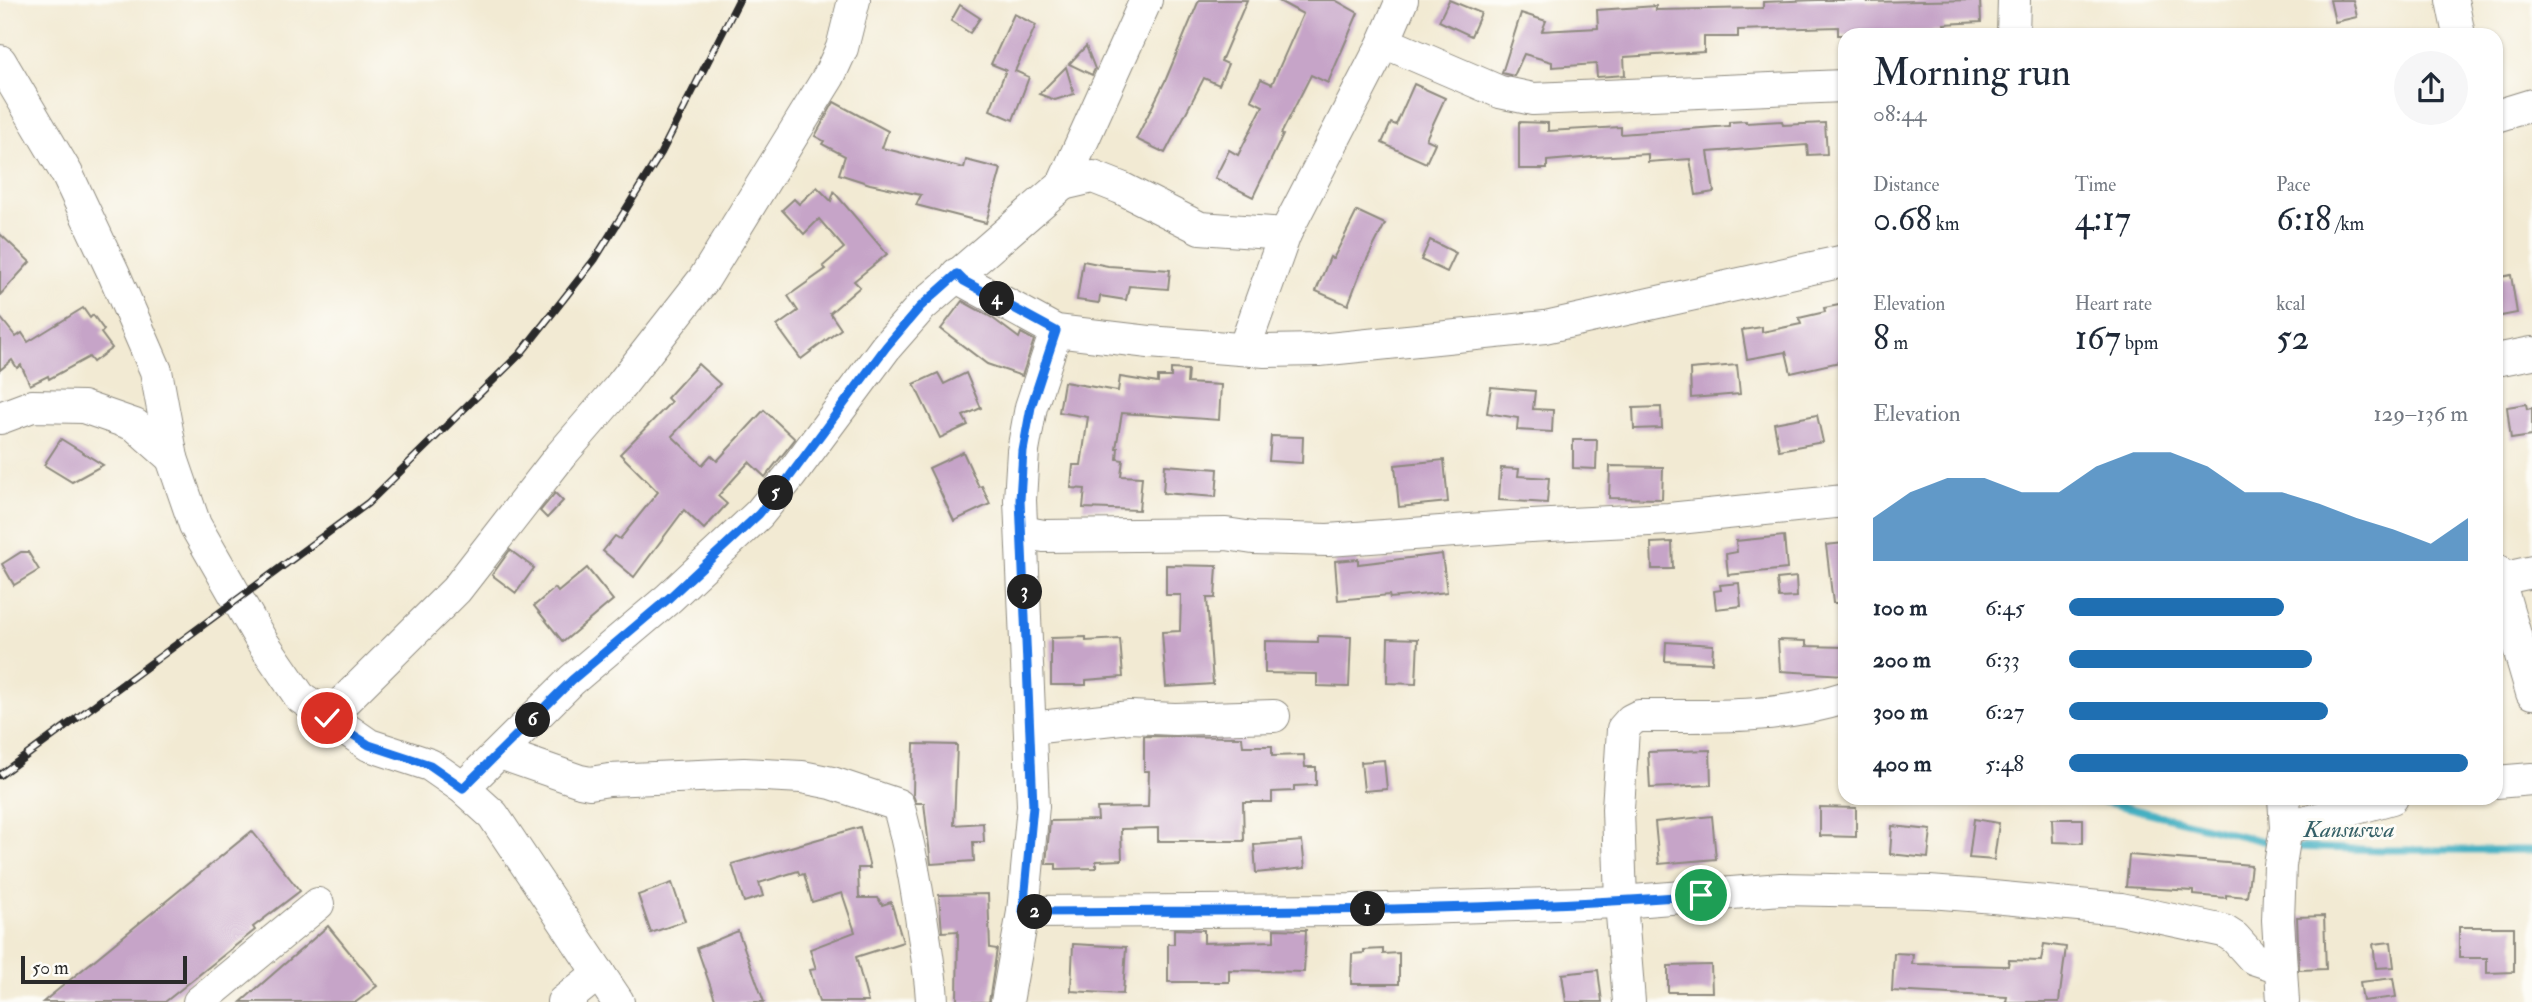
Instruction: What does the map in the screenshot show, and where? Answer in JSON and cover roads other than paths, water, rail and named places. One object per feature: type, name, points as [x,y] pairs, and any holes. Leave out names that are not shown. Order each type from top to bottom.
[{"type":"street","points":[[327,718],[456,590],[704,279],[829,76],[842,48],[854,0]]},
{"type":"street","points":[[463,788],[572,680],[669,598],[759,514],[886,347],[920,307],[1063,184],[1146,0]]},
{"type":"street","points":[[1244,349],[1284,234],[1384,42],[1402,0]]},
{"type":"street","points":[[2013,28],[2014,0]]},
{"type":"street","points":[[2452,0],[2458,28]]},
{"type":"street","points":[[1384,42],[1500,92],[1532,99],[1838,86]]},
{"type":"street","points":[[0,61],[67,174],[135,323],[156,371],[172,458],[195,526],[236,600],[300,697],[369,745],[430,765],[463,788],[493,815],[618,1002]]},
{"type":"street","points":[[2503,114],[2532,105]]},
{"type":"street","points":[[1063,184],[1093,177],[1121,188],[1200,228],[1284,234]]},
{"type":"street","points":[[957,274],[964,281],[1056,331],[1265,351],[1319,350],[1545,327],[1838,262]]},
{"type":"street","points":[[1007,1002],[1023,912],[1033,806],[1020,500],[1023,451],[1031,407],[1056,331]]},
{"type":"street","points":[[2503,359],[2532,353]]},
{"type":"street","points":[[0,418],[32,406],[83,407],[135,425],[172,458]]},
{"type":"street","points":[[1022,532],[1044,536],[1226,534],[1328,540],[1669,519],[1838,502]]},
{"type":"street","points":[[2503,575],[2532,572]]},
{"type":"street","points":[[2503,599],[2532,692]]},
{"type":"street","points":[[1629,1002],[1621,902],[1618,809],[1623,729],[1639,716],[1766,713],[1838,700]]},
{"type":"street","points":[[1031,727],[1130,717],[1175,719],[1274,716]]},
{"type":"street","points":[[500,752],[590,783],[744,774],[802,777],[832,783],[898,806],[915,878],[932,1002]]},
{"type":"street","points":[[2503,781],[2532,779]]},
{"type":"street","points":[[2283,1002],[2278,920],[2284,832],[2370,805]]},
{"type":"street","points":[[1023,912],[1352,910],[1621,902],[1781,889],[1930,892],[2121,909],[2224,931],[2235,938],[2253,958],[2280,967]]},
{"type":"street","points":[[199,1002],[318,905]]},
{"type":"street","points":[[563,1002],[599,973]]},
{"type":"waterway","name":"Kansuswa","points":[[2117,805],[2275,844]]},
{"type":"waterway","name":"Kansuswa","points":[[2290,847],[2532,850]]},
{"type":"railway","points":[[0,775],[368,503],[521,353],[595,259],[661,153],[739,0]]}]
